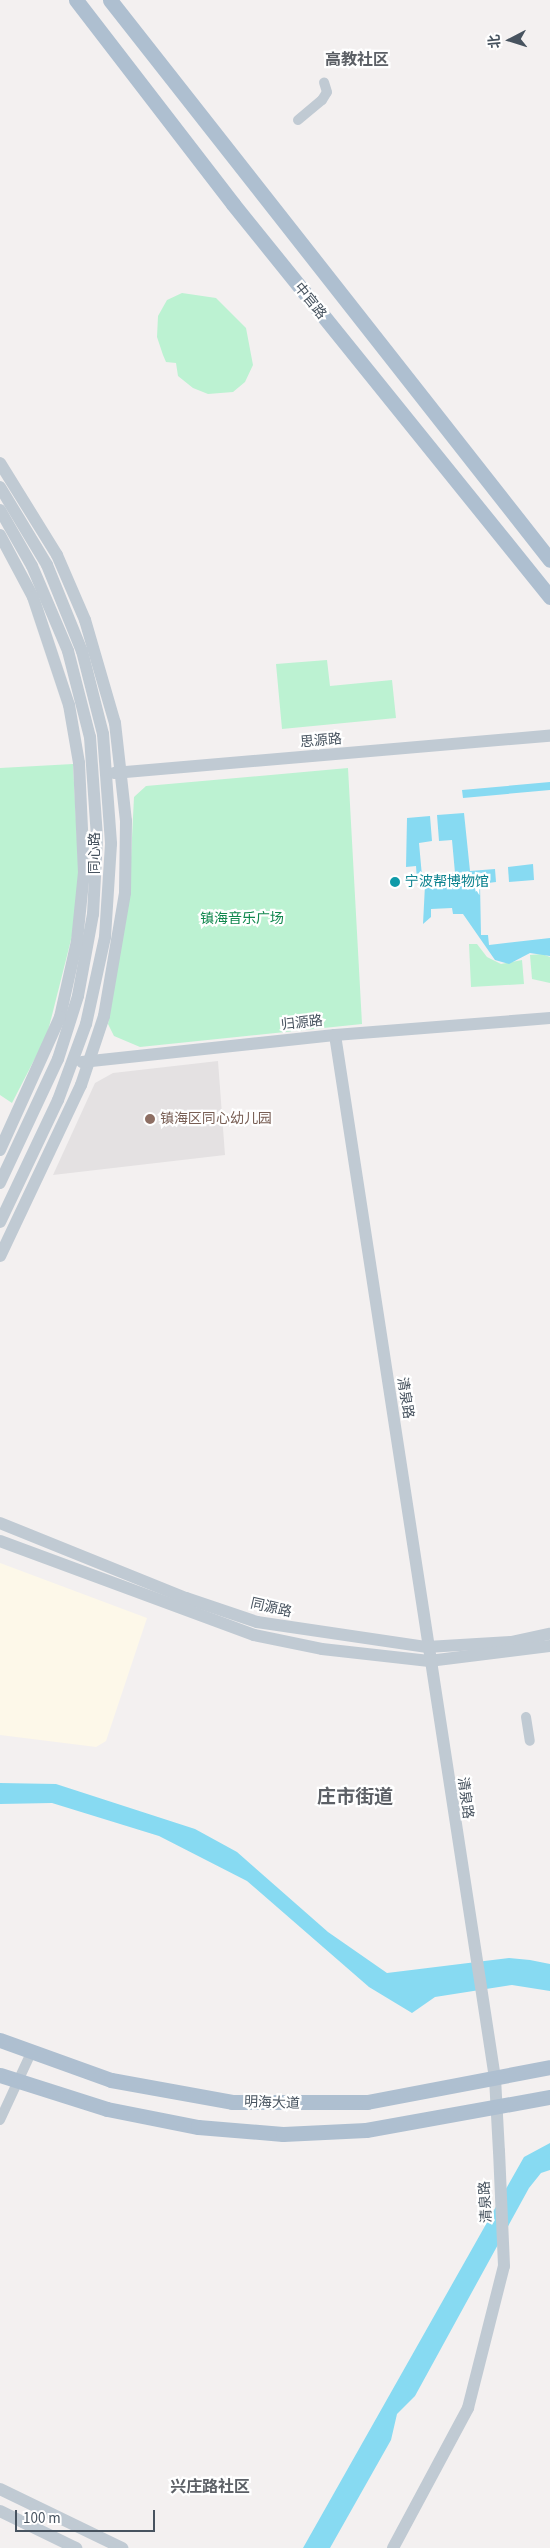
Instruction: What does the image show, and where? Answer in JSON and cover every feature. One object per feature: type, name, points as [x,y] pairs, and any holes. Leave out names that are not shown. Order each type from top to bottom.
[{"type":"main road","name":"中官路","points":[[76,0],[233,204],[550,597]]},
{"type":"main road","name":"中官路","points":[[110,0],[550,560]]},
{"type":"main road","name":"明海大道","points":[[0,2040],[31,2053],[111,2080],[232,2102],[367,2102],[550,2067]]},
{"type":"main road","name":"明海大道","points":[[0,2075],[20,2084],[107,2109],[198,2127],[283,2134],[366,2130],[550,2097]]},
{"type":"street","points":[[298,120],[322,100],[327,92],[324,82]]},
{"type":"street","points":[[0,463],[57,555],[85,620],[113,714],[123,772],[125,893],[117,952],[90,1061],[0,1256]]},
{"type":"street","name":"同心路","points":[[0,487],[23,521],[68,611],[93,689],[107,774],[111,844],[105,937],[99,978],[74,1063],[0,1222]]},
{"type":"street","name":"同心路","points":[[0,510],[36,573],[68,651],[90,737],[97,838],[94,914],[78,996],[58,1059],[0,1183]]},
{"type":"street","points":[[0,535],[32,597],[69,705],[79,763],[84,872],[77,940],[60,1017],[0,1150]]},
{"type":"street","name":"思源路","points":[[94,775],[550,736]]},
{"type":"street","name":"归源路","points":[[58,1059],[74,1063],[335,1034],[550,1018]]},
{"type":"street","name":"清泉路","points":[[335,1034],[480,2003],[495,2078],[498,2107],[504,2266],[468,2408],[393,2548]]},
{"type":"street","name":"同源路","points":[[0,1523],[186,1598],[257,1622],[427,1647],[511,1642],[550,1634]]},
{"type":"street","points":[[0,1541],[254,1635],[322,1650],[429,1661],[550,1646]]},
{"type":"street","points":[[526,1717],[530,1741]]},
{"type":"street","points":[[0,2120],[20,2084],[31,2053]]},
{"type":"street","points":[[0,2489],[122,2548]]},
{"type":"street","points":[[0,2511],[76,2548]]},
{"type":"shaded area","name":"镇海区同心幼儿园","points":[[218,1061],[225,1155],[53,1175],[95,1083],[113,1073]]},
{"type":"shaded area","points":[[0,1563],[147,1618],[106,1741],[96,1747],[0,1735]]},
{"type":"green space","points":[[182,293],[216,298],[246,328],[253,365],[245,382],[233,392],[208,394],[193,388],[178,376],[176,363],[166,362],[157,337],[158,316],[167,300]]},
{"type":"green space","points":[[327,660],[330,686],[392,680],[396,718],[282,729],[276,664]]},
{"type":"green space","points":[[73,764],[79,877],[75,924],[47,1035],[12,1103],[0,1095],[0,768]]},
{"type":"green space","name":"镇海音乐广场","points":[[348,768],[362,1024],[140,1047],[114,1036],[108,1024],[129,898],[134,797],[146,786]]},
{"type":"green space","points":[[469,944],[477,944],[487,957],[501,964],[522,960],[524,984],[471,987]]},
{"type":"green space","points":[[542,954],[550,957],[550,983],[532,979],[530,955]]},
{"type":"water","points":[[550,782],[550,790],[463,798],[462,790]]},
{"type":"water","points":[[464,813],[470,871],[495,869],[496,882],[480,884],[481,935],[488,935],[489,945],[550,938],[550,956],[530,953],[509,964],[495,960],[463,914],[453,914],[452,908],[431,909],[431,917],[423,924],[425,885],[417,881],[416,866],[406,867],[407,818],[430,816],[432,841],[419,843],[422,876],[455,873],[452,840],[439,841],[437,815]]},
{"type":"water","points":[[533,864],[534,880],[509,882],[508,867]]},
{"type":"water","points":[[0,1783],[56,1784],[195,1829],[237,1852],[328,1932],[387,1973],[509,1958],[530,1960],[550,1964],[550,1991],[512,1985],[435,1997],[412,2013],[369,1987],[247,1881],[159,1836],[52,1803],[0,1804]]},
{"type":"water","points":[[550,2143],[550,2170],[541,2173],[529,2188],[415,2396],[397,2414],[391,2440],[330,2548],[303,2548],[524,2157]]},
{"type":"place","name":"宁波帮博物馆","points":[[395,882]]},
{"type":"place","name":"镇海区同心幼儿园","points":[[150,1119]]},
{"type":"district","name":"高教社区","points":[[357,60]]},
{"type":"district","name":"庄市街道","points":[[355,1798]]},
{"type":"district","name":"兴庄路社区","points":[[210,2487]]}]
